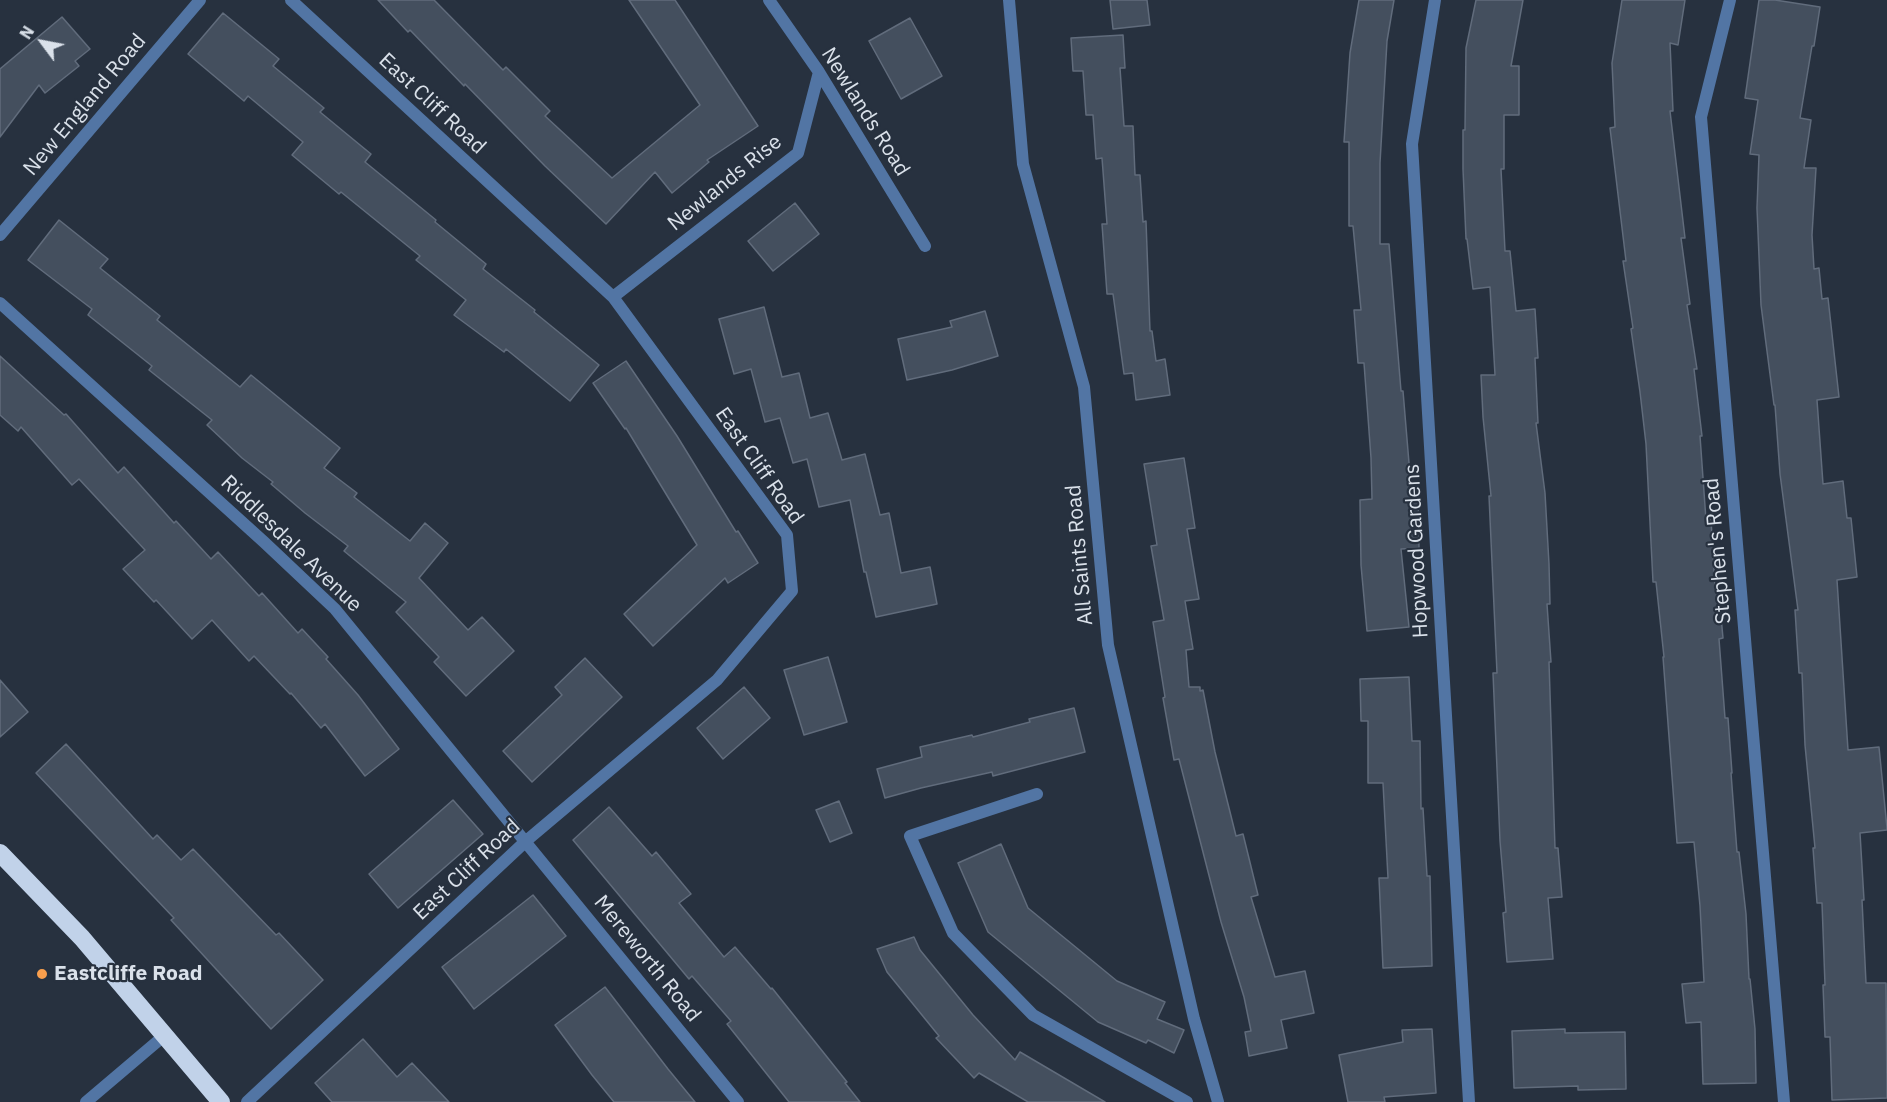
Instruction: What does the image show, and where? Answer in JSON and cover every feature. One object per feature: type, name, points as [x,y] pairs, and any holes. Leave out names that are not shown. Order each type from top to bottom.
[{"type":"highway","points":[[0,853],[82,938],[222,1102]]},
{"type":"street","name":"New England Road","points":[[0,235],[200,0]]},
{"type":"street","name":"East Cliff Road","points":[[247,1102],[526,841],[717,680],[792,591],[787,535],[613,297],[291,0]]},
{"type":"street","name":"Newlands Road","points":[[769,0],[819,72],[925,246]]},
{"type":"street","name":"All Saints Road","points":[[1009,0],[1023,164],[1084,387],[1108,645],[1194,1019],[1218,1102]]},
{"type":"street","name":"Hopwood Gardens","points":[[1435,0],[1412,144],[1469,1102]]},
{"type":"street","name":"Stephen's Road","points":[[1730,0],[1701,117],[1784,1102]]},
{"type":"street","name":"Newlands Rise","points":[[613,297],[798,153],[819,72]]},
{"type":"street","name":"Riddlesdale Avenue","points":[[0,303],[335,609],[526,841]]},
{"type":"street","points":[[1037,795],[910,836],[953,933],[1033,1015],[1187,1102]]},
{"type":"street","name":"Mereworth Road","points":[[526,841],[738,1102]]},
{"type":"street","points":[[95,1099],[165,1035]]},
{"type":"building","points":[[378,0],[434,0],[503,70],[506,67],[550,111],[545,116],[612,178],[700,105],[629,0],[675,0],[758,126],[707,160],[709,162],[672,193],[655,172],[606,224],[545,166],[465,84],[464,86],[410,30],[408,32]]},
{"type":"building","points":[[1110,0],[1147,0],[1150,25],[1113,29]]},
{"type":"building","points":[[1359,0],[1394,0],[1387,41],[1380,163],[1380,244],[1389,244],[1412,499],[1418,499],[1419,548],[1401,549],[1409,627],[1367,631],[1361,565],[1360,500],[1372,499],[1371,458],[1364,363],[1358,363],[1354,310],[1361,310],[1353,226],[1349,226],[1349,142],[1344,142],[1350,53]]},
{"type":"building","points":[[1476,0],[1523,0],[1511,66],[1519,66],[1519,115],[1504,115],[1504,169],[1501,169],[1505,251],[1510,251],[1516,311],[1535,309],[1538,358],[1535,358],[1538,423],[1536,423],[1545,493],[1549,564],[1550,604],[1547,604],[1551,662],[1549,662],[1555,848],[1558,848],[1562,897],[1548,898],[1553,959],[1507,962],[1493,673],[1497,673],[1489,496],[1491,496],[1481,375],[1495,375],[1490,287],[1473,289],[1466,239],[1463,169],[1466,48]]},
{"type":"building","points":[[1622,0],[1685,0],[1678,45],[1670,43],[1673,111],[1670,111],[1685,238],[1681,238],[1690,304],[1687,305],[1697,369],[1694,369],[1702,436],[1700,436],[1706,520],[1711,520],[1715,586],[1718,585],[1723,638],[1719,639],[1725,718],[1728,718],[1737,852],[1739,852],[1746,914],[1749,979],[1755,1029],[1756,1083],[1703,1084],[1701,1022],[1686,1023],[1682,984],[1704,982],[1700,906],[1694,842],[1677,843],[1664,657],[1656,582],[1653,582],[1646,444],[1623,261],[1626,261],[1610,128],[1615,127],[1612,63]]},
{"type":"building","points":[[1759,0],[1775,0],[1820,7],[1800,118],[1811,120],[1804,168],[1816,168],[1812,235],[1814,269],[1819,268],[1822,299],[1828,298],[1839,397],[1817,400],[1823,484],[1843,481],[1847,518],[1851,518],[1857,577],[1837,580],[1848,750],[1879,747],[1887,830],[1860,833],[1866,983],[1886,983],[1887,1098],[1832,1100],[1830,1037],[1825,1037],[1822,903],[1817,903],[1802,673],[1799,673],[1795,610],[1798,610],[1780,474],[1775,405],[1761,305],[1757,208],[1759,155],[1750,154],[1758,100],[1745,98]]},
{"type":"building","points":[[223,13],[279,59],[273,66],[324,108],[320,112],[371,154],[365,162],[486,264],[483,269],[599,365],[570,401],[506,349],[504,352],[454,315],[466,300],[416,260],[420,256],[292,155],[303,142],[248,96],[244,101],[188,54]]},
{"type":"building","points":[[62,17],[90,49],[75,61],[79,66],[45,93],[39,85],[0,137],[0,69]]},
{"type":"building","points":[[910,18],[942,76],[901,99],[869,41]]},
{"type":"building","points":[[1123,35],[1125,68],[1120,68],[1124,126],[1133,126],[1135,175],[1140,175],[1143,222],[1146,221],[1150,331],[1152,331],[1156,361],[1165,359],[1170,395],[1136,400],[1133,373],[1124,374],[1113,294],[1107,294],[1102,224],[1107,224],[1102,158],[1096,159],[1093,115],[1086,115],[1083,71],[1073,71],[1071,38]]},
{"type":"building","points":[[795,203],[819,234],[773,271],[748,241]]},
{"type":"building","points":[[59,220],[108,259],[100,268],[160,316],[157,320],[240,387],[251,375],[340,448],[324,468],[357,493],[354,497],[410,541],[425,523],[448,543],[419,578],[468,630],[482,617],[514,651],[466,696],[434,662],[439,657],[396,612],[406,602],[344,551],[348,546],[305,513],[271,484],[273,482],[242,458],[207,425],[212,420],[149,370],[152,366],[88,315],[92,309],[28,260]]},
{"type":"building","points":[[764,307],[782,377],[799,373],[810,418],[828,413],[842,460],[865,454],[880,515],[889,513],[901,573],[930,567],[937,604],[876,617],[866,572],[864,572],[850,500],[819,507],[807,459],[793,463],[780,418],[765,422],[751,369],[734,374],[719,319]]},
{"type":"building","points":[[985,311],[998,356],[952,370],[907,380],[898,339],[952,327],[950,321]]},
{"type":"building","points":[[0,356],[64,415],[66,414],[118,473],[124,467],[174,523],[176,521],[211,559],[218,552],[259,596],[262,593],[298,633],[302,629],[328,657],[326,659],[358,695],[399,749],[365,776],[325,724],[321,728],[291,693],[254,656],[249,661],[212,620],[192,639],[156,600],[154,602],[123,569],[145,550],[79,479],[72,485],[21,427],[18,431],[0,415]]},
{"type":"building","points":[[626,361],[758,563],[728,583],[725,578],[653,646],[624,614],[697,545],[626,428],[593,383]]},
{"type":"building","points":[[1184,458],[1195,528],[1187,529],[1199,599],[1185,601],[1193,649],[1186,650],[1189,687],[1200,687],[1200,691],[1203,690],[1215,752],[1236,836],[1243,834],[1258,895],[1251,897],[1275,977],[1305,971],[1314,1013],[1281,1020],[1287,1048],[1249,1056],[1245,1032],[1251,1031],[1244,997],[1221,922],[1179,759],[1174,760],[1153,622],[1164,620],[1151,546],[1157,545],[1144,464]]},
{"type":"building","points":[[828,657],[847,722],[804,735],[784,670]]},
{"type":"building","points":[[585,658],[622,697],[532,782],[503,751],[562,695],[555,687]]},
{"type":"building","points":[[1409,677],[1412,741],[1420,741],[1421,809],[1423,808],[1427,876],[1430,876],[1432,966],[1383,968],[1379,878],[1388,878],[1383,783],[1368,783],[1368,721],[1361,721],[1360,679]]},
{"type":"building","points":[[0,680],[28,712],[0,737]]},
{"type":"building","points":[[744,687],[770,718],[723,759],[697,728]]},
{"type":"building","points":[[1074,708],[1085,752],[993,776],[992,772],[885,798],[877,769],[922,757],[920,747],[972,735],[973,737],[1030,722],[1029,719]]},
{"type":"building","points":[[66,744],[153,839],[157,835],[181,860],[193,849],[276,935],[279,933],[323,980],[271,1029],[171,920],[174,918],[36,773]]},
{"type":"building","points":[[453,800],[483,834],[398,908],[369,874]]},
{"type":"building","points":[[839,801],[852,833],[830,842],[816,810]]},
{"type":"building","points":[[609,807],[652,856],[656,852],[691,894],[679,903],[724,957],[735,947],[772,988],[847,1082],[845,1083],[860,1102],[789,1102],[727,1024],[731,1021],[692,976],[689,979],[573,840]]},
{"type":"building","points":[[1001,844],[1028,908],[1117,981],[1165,1002],[1157,1019],[1184,1030],[1174,1053],[1148,1040],[1146,1043],[1098,1022],[988,932],[958,863]]},
{"type":"building","points":[[533,895],[566,936],[474,1009],[442,967]]},
{"type":"building","points":[[914,937],[920,950],[973,1015],[1015,1060],[1020,1052],[1105,1102],[1028,1102],[979,1073],[974,1078],[936,1038],[939,1036],[887,972],[877,949]]},
{"type":"building","points":[[605,987],[695,1102],[614,1102],[592,1075],[555,1025]]},
{"type":"building","points":[[1432,1029],[1436,1093],[1384,1097],[1385,1102],[1348,1102],[1339,1055],[1403,1042],[1402,1030]]},
{"type":"building","points":[[1565,1029],[1565,1033],[1625,1032],[1626,1089],[1578,1090],[1578,1086],[1514,1088],[1512,1031]]},
{"type":"building","points":[[363,1039],[397,1077],[412,1063],[449,1102],[332,1102],[315,1083]]},
{"type":"place","name":"Eastcliffe Road","points":[[42,974]]}]
